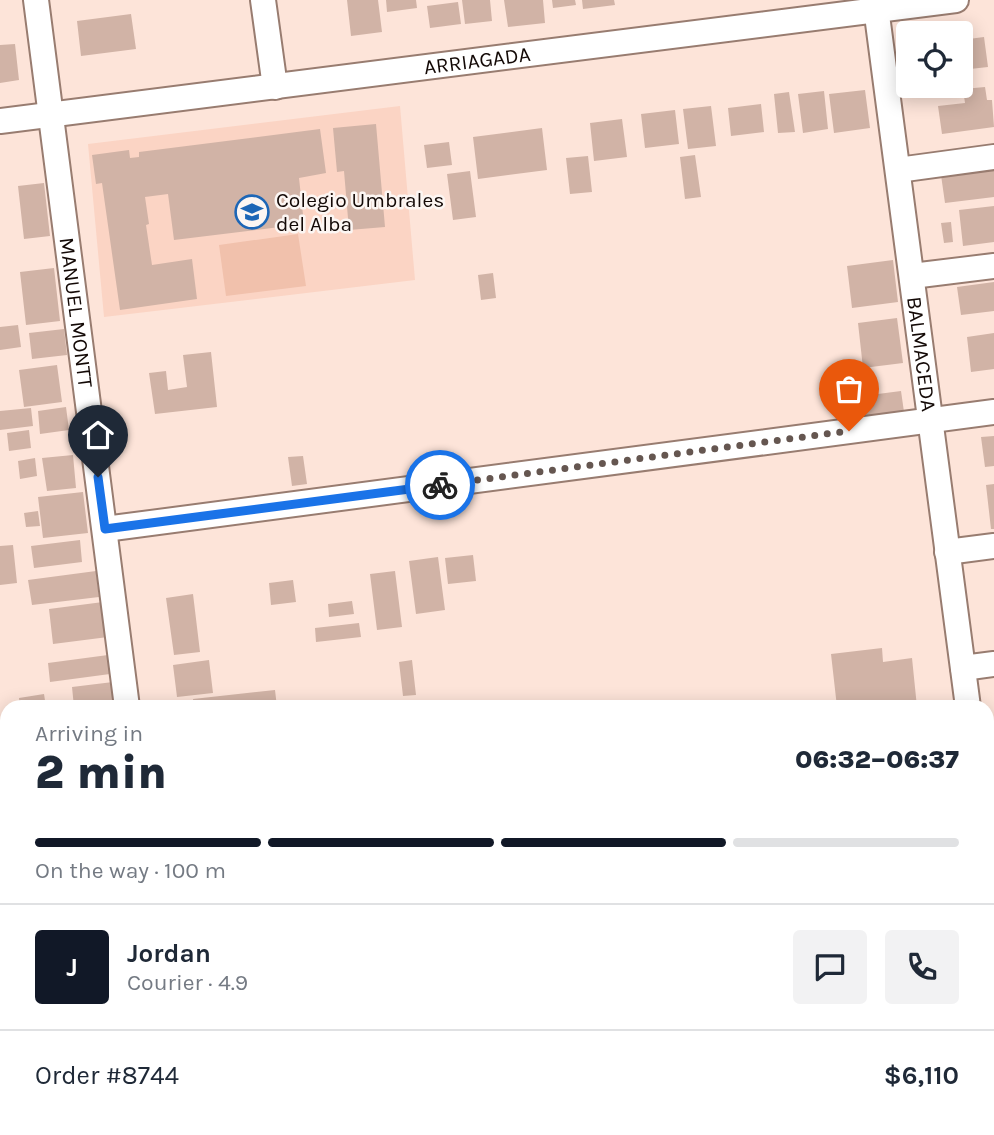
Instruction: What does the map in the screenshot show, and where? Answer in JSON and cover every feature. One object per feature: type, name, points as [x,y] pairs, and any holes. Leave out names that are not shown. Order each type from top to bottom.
[{"type":"street","name":"MANUEL MONTT","points":[[36,0],[126,700]]},
{"type":"street","points":[[263,0],[275,87]]},
{"type":"street","name":"ARRIAGADA","points":[[0,121],[275,87],[876,5],[956,0]]},
{"type":"street","name":"BALMACEDA","points":[[876,5],[967,700]]},
{"type":"street","points":[[898,170],[994,157]]},
{"type":"street","points":[[912,276],[994,266]]},
{"type":"street","points":[[105,529],[994,412]]},
{"type":"street","points":[[947,552],[994,546]]},
{"type":"street","points":[[962,668],[994,664]]},
{"type":"shaded area","name":"Colegio Umbrales del Alba","points":[[400,106],[415,280],[104,317],[88,144]]},
{"type":"shaded area","points":[[298,234],[306,286],[226,296],[219,245]]},
{"type":"building","points":[[347,0],[378,0],[382,32],[351,36]]},
{"type":"building","points":[[386,0],[416,0],[417,8],[387,12]]},
{"type":"building","points":[[462,0],[490,0],[492,21],[465,24]]},
{"type":"building","points":[[504,0],[543,0],[545,23],[508,27]]},
{"type":"building","points":[[552,0],[575,0],[576,5],[553,8]]},
{"type":"building","points":[[582,0],[614,0],[615,5],[583,9]]},
{"type":"building","points":[[458,2],[461,24],[430,28],[427,6]]},
{"type":"building","points":[[131,14],[136,49],[81,56],[77,21]]},
{"type":"building","points":[[984,37],[988,67],[973,69],[973,38]]},
{"type":"building","points":[[15,44],[19,80],[0,83],[0,45]]},
{"type":"building","points":[[985,87],[987,100],[992,100],[994,127],[942,134],[938,106],[965,103],[964,98],[973,98],[973,88]]},
{"type":"building","points":[[865,90],[870,128],[834,133],[829,94]]},
{"type":"building","points":[[824,91],[828,129],[803,133],[798,94]]},
{"type":"building","points":[[789,92],[795,132],[778,133],[774,94]]},
{"type":"building","points":[[761,104],[764,132],[731,136],[728,108]]},
{"type":"building","points":[[711,106],[716,146],[688,149],[683,109]]},
{"type":"building","points":[[675,110],[679,144],[645,148],[641,114]]},
{"type":"building","points":[[622,119],[627,157],[594,161],[590,123]]},
{"type":"building","points":[[376,124],[385,227],[349,230],[344,171],[337,172],[333,128]]},
{"type":"building","points":[[542,128],[547,170],[478,179],[473,137]]},
{"type":"building","points":[[320,129],[326,173],[299,178],[304,224],[174,240],[168,194],[145,197],[152,265],[192,259],[197,299],[120,310],[102,183],[96,184],[92,155],[129,150],[130,158],[139,157],[139,152]]},
{"type":"building","points":[[449,142],[452,165],[427,168],[424,145]]},
{"type":"building","points":[[695,155],[701,197],[685,199],[680,157]]},
{"type":"building","points":[[588,156],[592,192],[570,194],[566,158]]},
{"type":"building","points":[[994,162],[994,197],[945,203],[941,175]]},
{"type":"building","points":[[470,171],[476,217],[453,220],[447,174]]},
{"type":"building","points":[[44,183],[50,236],[24,239],[18,186]]},
{"type":"building","points":[[994,206],[994,242],[963,246],[959,210]]},
{"type":"building","points":[[951,222],[953,242],[944,243],[941,223]]},
{"type":"building","points":[[893,260],[898,302],[852,308],[847,266]]},
{"type":"building","points":[[54,268],[60,321],[26,325],[20,272]]},
{"type":"building","points":[[493,273],[496,298],[481,300],[478,275]]},
{"type":"building","points":[[994,282],[994,311],[961,315],[957,287]]},
{"type":"building","points":[[897,318],[903,363],[863,368],[858,323]]},
{"type":"building","points":[[18,325],[21,347],[0,350],[0,327]]},
{"type":"building","points":[[64,329],[67,355],[32,359],[29,333]]},
{"type":"building","points":[[994,333],[994,369],[971,372],[967,337]]},
{"type":"building","points":[[211,352],[217,407],[155,414],[149,373],[166,371],[168,390],[187,387],[183,355]]},
{"type":"building","points":[[57,365],[62,402],[24,407],[19,370]]},
{"type":"building","points":[[901,391],[905,419],[851,426],[847,398]]},
{"type":"building","points":[[66,407],[69,430],[40,434],[38,411]]},
{"type":"building","points":[[31,408],[33,426],[0,430],[0,411]]},
{"type":"building","points":[[29,430],[31,448],[9,451],[7,433]]},
{"type":"building","points":[[994,436],[994,466],[985,467],[981,437]]},
{"type":"building","points":[[73,455],[76,488],[47,491],[42,458]]},
{"type":"building","points":[[303,456],[307,484],[292,486],[288,457]]},
{"type":"building","points":[[35,458],[37,476],[20,479],[18,461]]},
{"type":"building","points":[[994,484],[994,529],[991,529],[986,485]]},
{"type":"building","points":[[83,492],[88,533],[43,538],[38,497]]},
{"type":"building","points":[[38,511],[40,526],[26,527],[24,513]]},
{"type":"building","points":[[80,540],[82,562],[34,568],[31,546]]},
{"type":"building","points":[[13,545],[17,583],[0,585],[0,546]]},
{"type":"building","points":[[473,555],[476,581],[448,584],[445,558]]},
{"type":"building","points":[[438,557],[445,610],[416,614],[409,561]]},
{"type":"building","points":[[96,571],[99,597],[32,605],[28,580]]},
{"type":"building","points":[[395,571],[402,627],[377,630],[370,574]]},
{"type":"building","points":[[293,580],[296,602],[271,605],[269,583]]},
{"type":"building","points":[[193,594],[200,652],[174,655],[166,598]]},
{"type":"building","points":[[352,601],[354,614],[329,617],[328,604]]},
{"type":"building","points":[[103,602],[108,637],[53,644],[49,609]]},
{"type":"building","points":[[359,623],[361,637],[316,642],[315,628]]},
{"type":"building","points":[[882,648],[883,662],[912,658],[916,700],[836,700],[831,654]]},
{"type":"building","points":[[108,655],[110,674],[50,682],[48,663]]},
{"type":"building","points":[[209,660],[213,693],[177,697],[173,665]]},
{"type":"building","points":[[412,660],[416,695],[403,696],[399,662]]},
{"type":"building","points":[[113,682],[115,700],[73,700],[72,687]]},
{"type":"building","points":[[275,690],[276,700],[193,700]]},
{"type":"building","points":[[44,694],[45,700],[19,700]]},
{"type":"way so far","points":[[440,485],[849,431]]},
{"type":"place","name":"Colegio Umbrales del Alba","points":[[252,212]]},
{"type":"route","points":[[98,477],[105,529],[440,485]]}]
